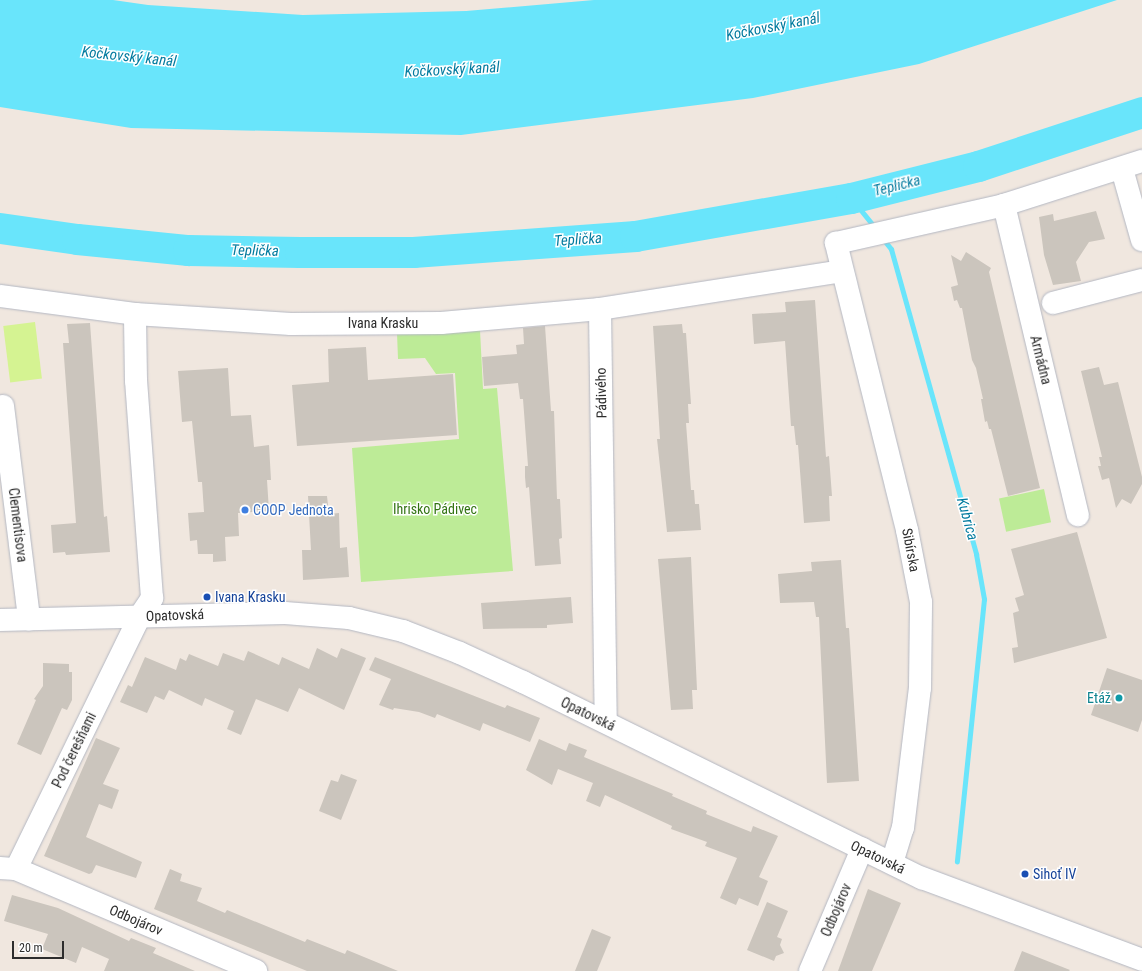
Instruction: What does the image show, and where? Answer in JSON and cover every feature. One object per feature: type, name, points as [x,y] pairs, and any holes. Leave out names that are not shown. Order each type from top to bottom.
[{"type":"street","points":[[1004,205],[1132,165],[1142,240]]},
{"type":"street","name":"Sibírska","points":[[892,863],[903,828],[920,688],[921,602],[907,530],[836,243],[1004,205]]},
{"type":"street","name":"Armádna","points":[[1004,205],[1078,515]]},
{"type":"street","points":[[600,309],[842,270]]},
{"type":"street","points":[[1053,303],[1142,280]]},
{"type":"street","name":"Ivana Krasku","points":[[0,296],[135,314],[291,324],[433,323],[600,309]]},
{"type":"street","name":"Pádivého","points":[[600,309],[606,722]]},
{"type":"street","points":[[135,314],[136,381],[152,598],[140,616]]},
{"type":"street","name":"Clementisova","points":[[3,406],[29,619]]},
{"type":"street","name":"Opatovská","points":[[0,620],[285,613],[349,618],[403,631],[460,653],[606,722],[862,849],[950,889],[1142,960]]},
{"type":"street","name":"Pod čerešňami","points":[[8,869],[140,616]]},
{"type":"street","name":"Odbojárov","points":[[810,971],[862,849]]},
{"type":"street","name":"Odbojárov","points":[[8,869],[256,971]]},
{"type":"green space","points":[[35,322],[42,379],[10,382],[3,326]]},
{"type":"green space","name":"Ihrisko Pádivec","points":[[480,330],[483,389],[497,388],[513,571],[361,582],[352,448],[459,439],[455,373],[436,374],[425,358],[398,359],[397,333]]},
{"type":"green space","points":[[1044,489],[1051,522],[1006,532],[999,499]]},
{"type":"water","name":"Kočkovský kanál","points":[[0,0],[113,0],[148,5],[303,15],[466,11],[594,0],[1117,0],[919,64],[753,98],[461,135],[131,128],[0,107]]},
{"type":"building","points":[[1096,211],[1105,239],[1089,242],[1076,262],[1081,281],[1053,285],[1044,255],[1039,217],[1053,214],[1054,221]]},
{"type":"building","points":[[966,252],[991,268],[989,272],[1040,488],[1008,496],[991,429],[989,429],[987,421],[985,422],[981,399],[983,399],[976,368],[972,360],[962,308],[960,308],[957,300],[954,301],[951,287],[958,285],[951,255],[961,261]]},
{"type":"building","points":[[815,300],[826,457],[829,456],[832,496],[829,496],[830,521],[804,523],[798,445],[796,445],[794,426],[791,426],[785,341],[754,344],[752,314],[786,312],[785,302]]},
{"type":"building","points":[[90,323],[104,517],[107,516],[110,552],[66,555],[65,552],[53,553],[51,525],[76,523],[63,343],[69,343],[67,324]]},
{"type":"building","points":[[682,324],[683,333],[686,333],[691,404],[688,404],[689,423],[686,423],[691,490],[694,490],[695,504],[699,504],[701,530],[667,532],[657,439],[660,439],[653,326]]},
{"type":"building","points":[[545,326],[551,411],[554,411],[557,499],[560,499],[562,538],[559,539],[561,564],[535,566],[529,487],[526,488],[525,477],[525,466],[528,466],[523,399],[520,399],[518,383],[484,386],[482,357],[517,354],[516,345],[524,344],[523,328]]},
{"type":"building","points":[[366,347],[368,380],[453,374],[457,435],[297,446],[292,385],[329,382],[328,349]]},
{"type":"building","points":[[1099,367],[1104,385],[1118,382],[1142,477],[1142,484],[1131,504],[1122,499],[1116,508],[1109,478],[1102,480],[1098,466],[1101,466],[1099,457],[1102,457],[1081,371]]},
{"type":"building","points":[[228,368],[231,416],[251,415],[254,447],[269,445],[271,480],[267,480],[269,511],[238,513],[239,536],[225,537],[226,561],[213,562],[213,554],[198,554],[197,540],[190,541],[188,513],[204,512],[202,482],[198,482],[192,421],[182,422],[178,371]]},
{"type":"building","points":[[308,496],[327,496],[329,514],[339,513],[340,548],[347,547],[349,577],[303,580],[302,550],[311,550]]},
{"type":"building","points":[[1077,532],[1107,638],[1014,663],[1012,648],[1018,647],[1013,613],[1019,611],[1015,598],[1024,595],[1011,549]]},
{"type":"building","points":[[691,557],[697,690],[692,690],[693,709],[671,710],[658,559]]},
{"type":"building","points":[[841,560],[846,628],[849,628],[859,781],[827,783],[819,617],[816,617],[814,602],[780,603],[778,574],[812,571],[811,562]]},
{"type":"building","points":[[571,597],[573,623],[547,625],[547,628],[483,629],[481,603]]},
{"type":"building","points":[[317,648],[337,658],[341,648],[366,658],[344,710],[299,688],[288,712],[256,699],[241,735],[227,729],[234,711],[205,698],[202,706],[169,690],[164,700],[155,696],[147,713],[120,702],[128,685],[132,687],[145,657],[176,670],[180,658],[186,661],[189,654],[218,666],[223,653],[244,661],[248,651],[279,665],[282,657],[309,669]]},
{"type":"building","points":[[375,657],[505,708],[507,705],[540,718],[530,742],[483,723],[480,731],[437,714],[435,718],[419,712],[394,708],[393,710],[379,705],[391,679],[369,670]]},
{"type":"building","points":[[43,663],[69,664],[69,672],[72,672],[72,700],[67,710],[62,708],[41,755],[17,744],[36,700],[34,699],[43,686]]},
{"type":"building","name":"Etáž","points":[[1107,668],[1142,680],[1142,720],[1138,732],[1091,715]]},
{"type":"building","points":[[96,738],[120,748],[103,784],[119,790],[112,809],[99,804],[86,837],[142,862],[136,878],[96,865],[92,873],[89,874],[44,856]]},
{"type":"building","points":[[539,739],[566,751],[569,743],[587,750],[584,757],[673,794],[672,796],[707,811],[706,814],[751,832],[753,826],[778,836],[759,877],[768,881],[758,906],[739,898],[736,905],[720,898],[737,858],[705,846],[707,842],[671,829],[672,826],[605,795],[600,807],[586,801],[593,783],[558,769],[552,785],[526,770]]},
{"type":"building","points":[[341,774],[357,780],[341,820],[319,811],[331,780],[338,782]]},
{"type":"building","points":[[170,869],[182,874],[180,881],[202,888],[197,901],[225,913],[227,910],[305,942],[307,939],[345,954],[347,950],[398,971],[307,971],[154,909]]},
{"type":"building","points":[[868,889],[901,903],[872,971],[838,971]]},
{"type":"building","points":[[12,895],[58,908],[129,941],[131,938],[156,948],[153,953],[195,971],[104,971],[109,959],[82,947],[76,963],[42,949],[48,934],[4,921]]},
{"type":"building","points":[[767,902],[788,911],[777,937],[782,939],[780,945],[784,953],[776,956],[774,961],[747,950]]},
{"type":"building","points":[[592,929],[611,937],[597,971],[575,971]]},
{"type":"building","points":[[1022,951],[1070,970],[1014,971]]},
{"type":"waterway","name":"Teplička","points":[[0,228],[77,239],[188,250],[300,252],[413,252],[635,236],[851,198],[978,166],[1142,112]]},
{"type":"waterway","name":"Kubrica","points":[[851,198],[876,229]]},
{"type":"waterway","name":"Kubrica","points":[[883,239],[891,249],[976,554],[984,599],[957,862]]},
{"type":"place","name":"COOP Jednota","points":[[245,510]]},
{"type":"place","name":"Ivana Krasku","points":[[207,597]]},
{"type":"place","name":"Etáž","points":[[1119,698]]},
{"type":"place","name":"Sihoť IV","points":[[1025,874]]}]
